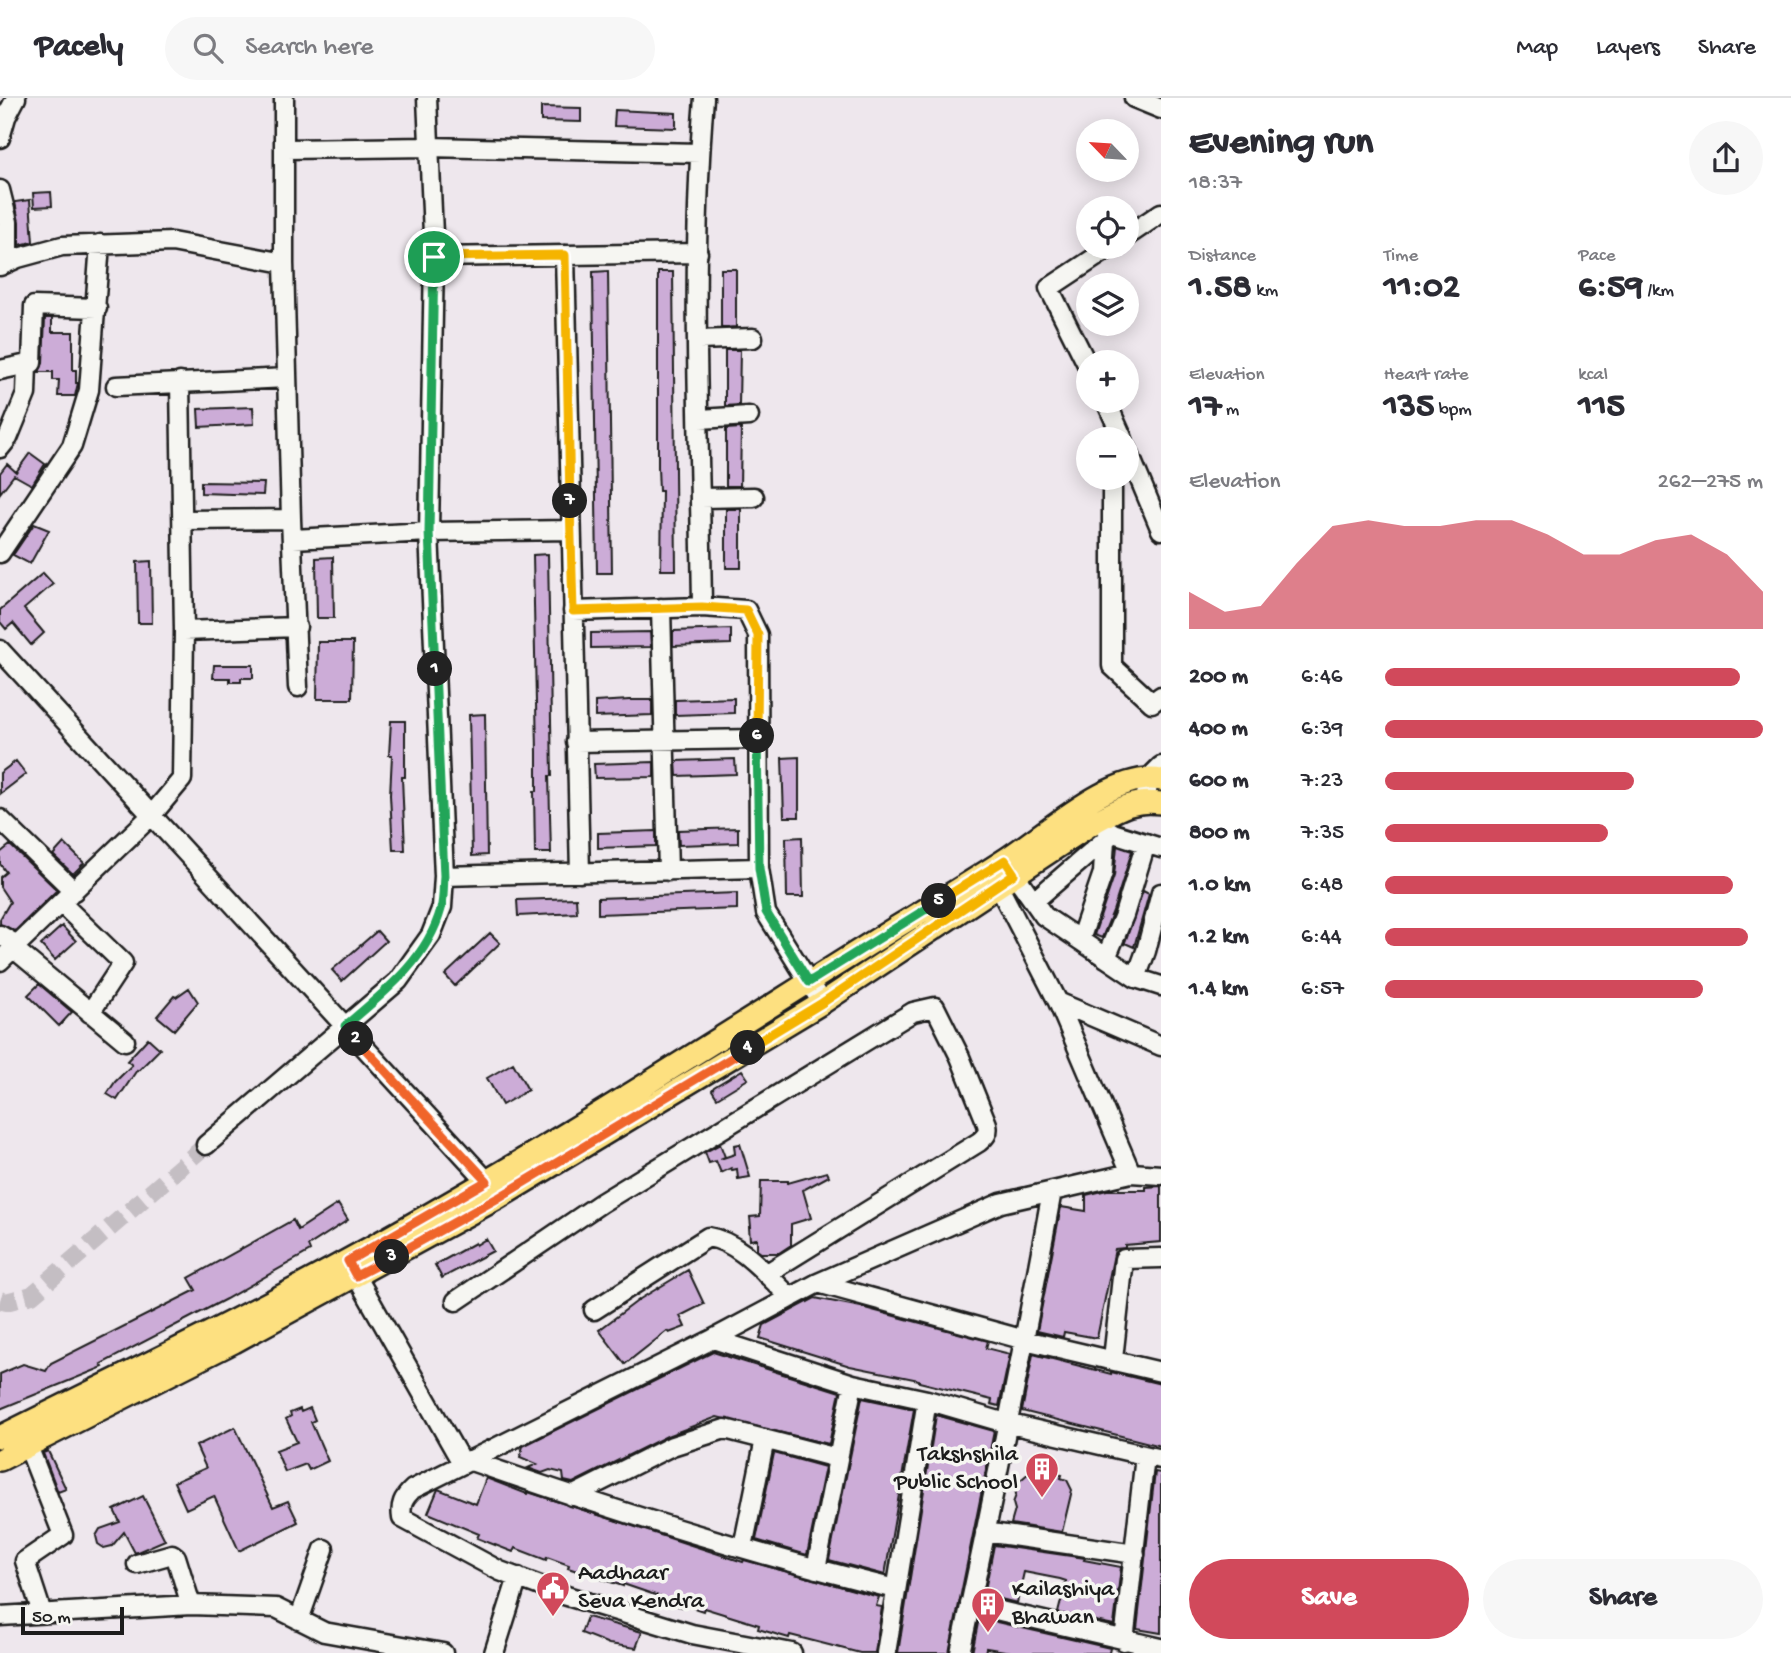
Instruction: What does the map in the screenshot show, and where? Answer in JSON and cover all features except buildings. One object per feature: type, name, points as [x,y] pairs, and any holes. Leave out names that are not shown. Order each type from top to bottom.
[{"type":"main road","points":[[1099,825],[1118,787],[1157,775]]},
{"type":"main road","points":[[492,1189],[809,982],[1099,825],[1123,807],[1153,802]]},
{"type":"main road","points":[[0,1460],[234,1342],[352,1269],[822,1003],[1006,873]]},
{"type":"main road","points":[[0,1437],[352,1269]]},
{"type":"street","points":[[0,138],[6,117],[16,98]]},
{"type":"street","points":[[284,98],[284,263],[299,687]]},
{"type":"street","points":[[206,1146],[398,981],[431,935],[442,906],[444,876],[429,532],[434,257],[427,98]]},
{"type":"street","points":[[702,607],[698,253],[704,98]]},
{"type":"street","points":[[1135,98],[1161,109]]},
{"type":"street","points":[[286,149],[428,147],[700,153]]},
{"type":"street","points":[[0,190],[9,231],[4,264],[62,246],[172,242],[284,263]]},
{"type":"street","points":[[1139,228],[1161,214]]},
{"type":"street","points":[[0,553],[72,446],[89,390],[100,244]]},
{"type":"street","points":[[434,257],[698,253]]},
{"type":"street","points":[[565,255],[580,873]]},
{"type":"street","points":[[1080,350],[1049,288],[1093,259]]},
{"type":"street","points":[[0,370],[32,363],[34,306],[97,308]]},
{"type":"street","points":[[699,340],[753,338]]},
{"type":"street","points":[[0,448],[8,438],[26,394],[27,364]]},
{"type":"street","points":[[116,386],[287,378]]},
{"type":"street","points":[[0,961],[151,816],[182,779],[184,631],[180,382]]},
{"type":"street","points":[[700,419],[749,416]]},
{"type":"street","points":[[1139,478],[1161,530]]},
{"type":"street","points":[[1112,490],[1112,666],[1152,703],[1161,696]]},
{"type":"street","points":[[701,498],[754,497]]},
{"type":"street","points":[[183,520],[291,519]]},
{"type":"street","points":[[293,539],[429,532],[571,530]]},
{"type":"street","points":[[573,611],[702,607],[746,610],[758,635],[759,868],[766,912],[822,1003]]},
{"type":"street","points":[[661,608],[667,871]]},
{"type":"street","points":[[184,631],[298,627]]},
{"type":"street","points":[[0,650],[492,1189]]},
{"type":"street","points":[[576,742],[757,739]]},
{"type":"street","points":[[1153,802],[1157,775]]},
{"type":"street","points":[[0,819],[123,963],[90,1013]]},
{"type":"street","points":[[1099,825],[1153,846],[1106,958]]},
{"type":"street","points":[[1034,901],[1099,825]]},
{"type":"street","points":[[1080,940],[1103,873],[1099,825]]},
{"type":"street","points":[[444,876],[759,868]]},
{"type":"street","points":[[1006,873],[1034,901],[1044,916],[1136,978],[1161,985]]},
{"type":"street","points":[[1006,873],[1131,1173]]},
{"type":"street","points":[[1136,978],[1161,893]]},
{"type":"street","points":[[0,935],[125,1041]]},
{"type":"street","points":[[1058,1002],[1161,1046]]},
{"type":"street","points":[[456,1301],[601,1203],[764,1102],[913,1012],[935,1007],[960,1057],[987,1124],[986,1136],[765,1274]]},
{"type":"street","points":[[792,1653],[692,1634],[567,1596],[500,1571],[402,1518],[404,1497],[413,1489],[465,1462],[713,1339],[818,1283],[1001,1203],[1131,1173],[1161,1175]]},
{"type":"street","points":[[960,1653],[1025,1340],[1052,1191]]},
{"type":"street","points":[[594,1310],[708,1237],[723,1239],[791,1298]]},
{"type":"street","points":[[1113,1360],[1124,1259],[1161,1258]]},
{"type":"street","points":[[352,1269],[465,1462],[816,1569],[895,1589]]},
{"type":"street","points":[[818,1283],[1025,1340],[1161,1371]]},
{"type":"street","points":[[713,1339],[853,1384],[928,1400],[1006,1423],[1153,1457],[1135,1554],[1124,1641]]},
{"type":"street","points":[[816,1569],[853,1384]]},
{"type":"street","points":[[886,1653],[928,1400]]},
{"type":"street","points":[[572,1496],[672,1446],[725,1429],[837,1458]]},
{"type":"street","points":[[743,1547],[765,1439]]},
{"type":"street","points":[[28,1446],[63,1535],[25,1561],[42,1613]]},
{"type":"street","points":[[985,1532],[1135,1554]]},
{"type":"street","points":[[299,1620],[324,1549]]},
{"type":"street","points":[[137,1564],[172,1554],[176,1557],[191,1605]]},
{"type":"street","points":[[494,1653],[518,1577]]},
{"type":"street","points":[[970,1604],[1161,1648]]},
{"type":"street","points":[[2,1612],[42,1613],[191,1605],[276,1608],[324,1632],[443,1653]]},
{"type":"tunnel","points":[[0,1300],[6,1302],[32,1295],[206,1145]]},
{"type":"place","name":"Takshshila Public School","points":[[1042,1499]]},
{"type":"place","name":"Aadhaar Seva Kendra","points":[[553,1618]]},
{"type":"place","name":"Kailashiya Bhawan","points":[[988,1634]]},
{"type":"route","points":[[565,255],[573,611],[702,607],[746,610],[758,635],[759,868],[766,912],[809,982],[1005,860],[1014,874],[822,1003],[498,1198],[356,1276],[348,1261],[487,1181],[345,1026],[398,981],[431,935],[442,906],[444,876],[429,532],[434,257],[565,255]]}]
